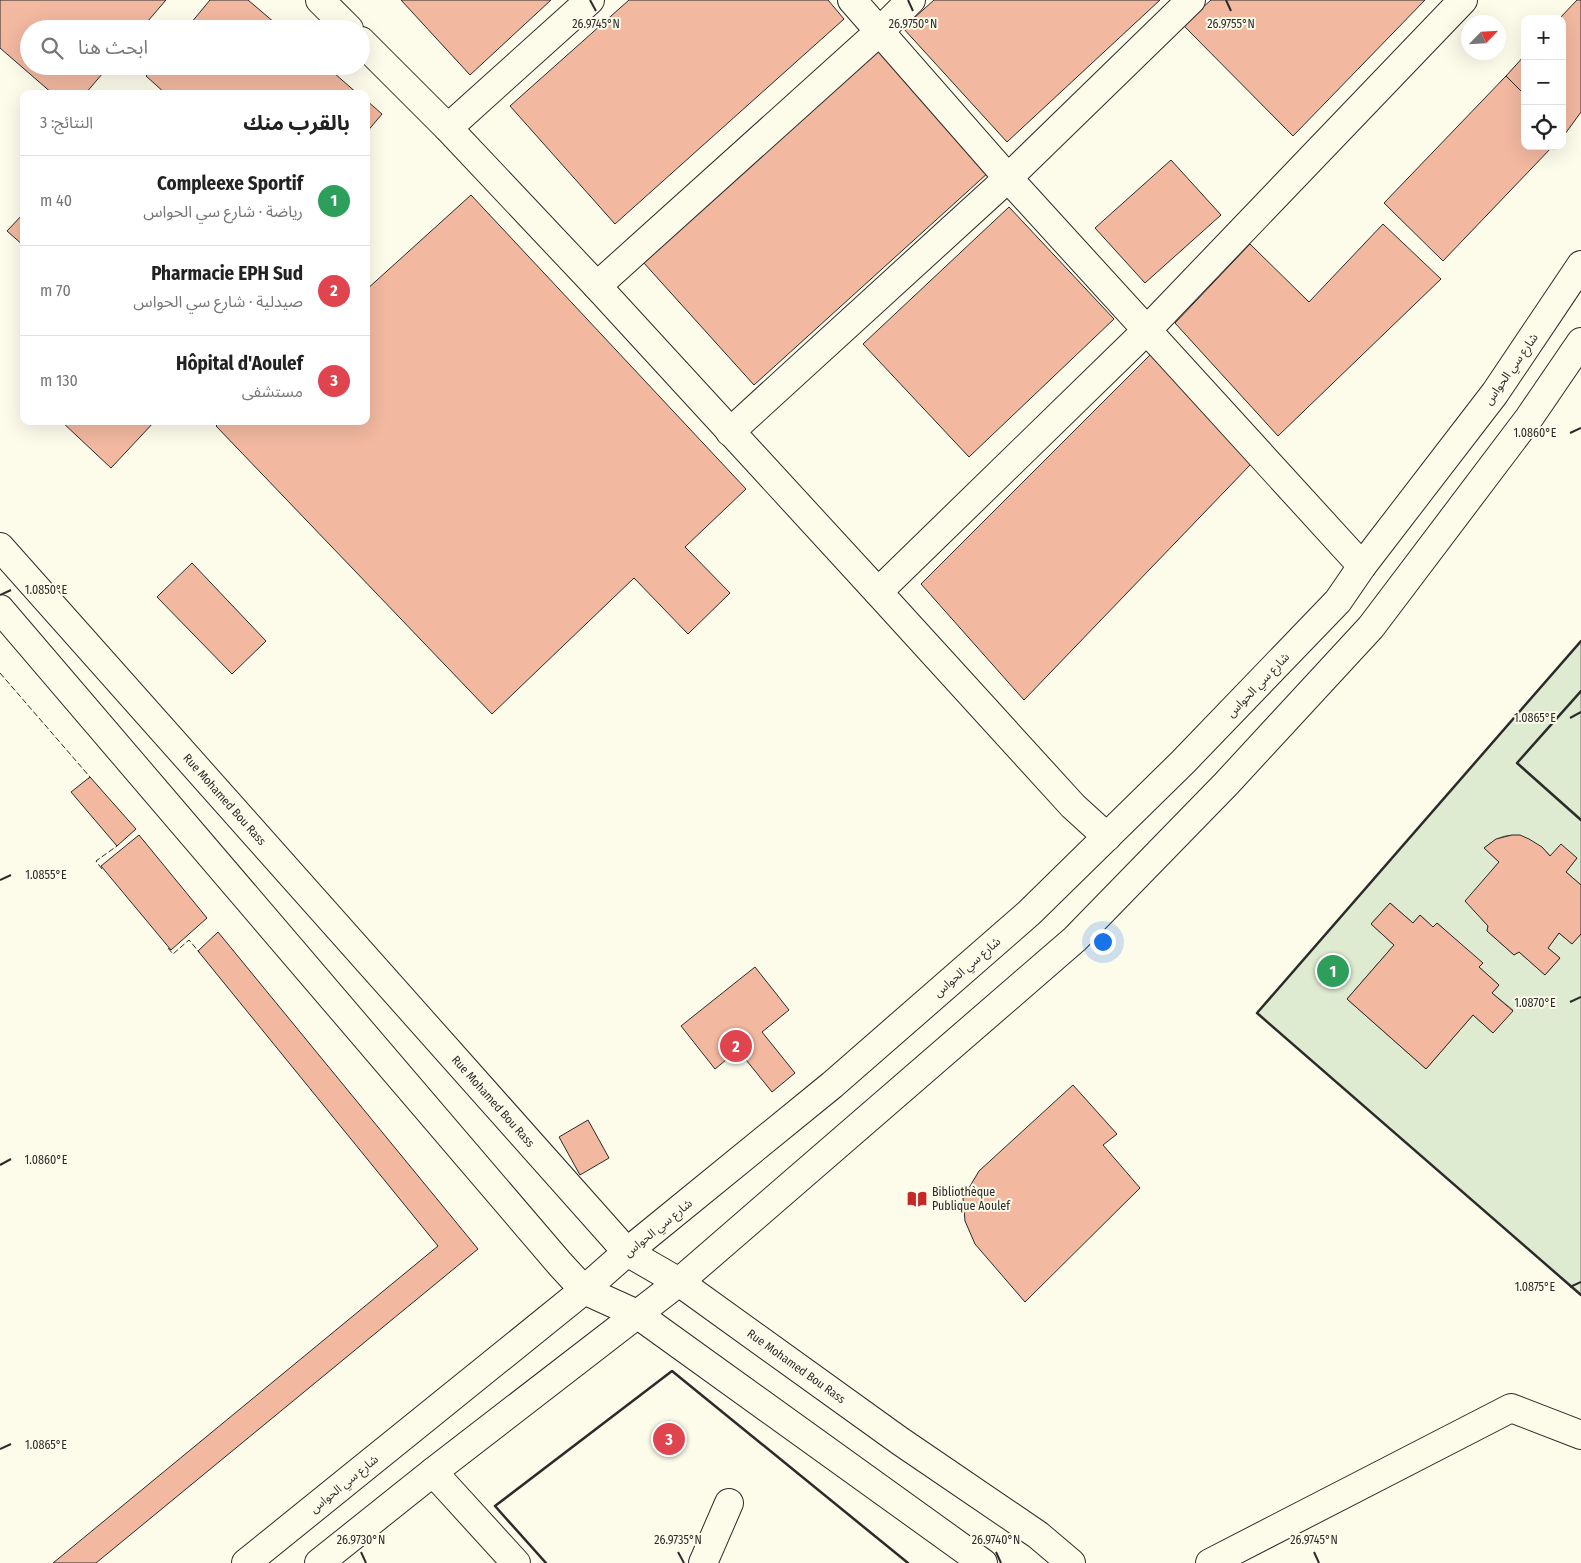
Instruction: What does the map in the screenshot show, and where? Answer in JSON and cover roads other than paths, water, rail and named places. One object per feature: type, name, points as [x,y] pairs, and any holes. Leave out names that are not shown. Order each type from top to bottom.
[{"type":"street","points":[[320,0],[340,20]]},
{"type":"street","points":[[448,128],[590,0]]},
{"type":"street","points":[[852,0],[1008,178],[1362,566]]},
{"type":"street","points":[[596,286],[880,31],[911,0]]},
{"type":"street","points":[[730,432],[1008,178],[1191,0]]},
{"type":"street","points":[[878,592],[1146,331],[1463,0]]},
{"type":"street","points":[[370,50],[448,128],[596,286],[1073,806],[1107,837]]},
{"type":"street","name":"شارع سي الحواس","points":[[246,1563],[584,1290],[627,1252],[832,1085],[1029,913],[1183,762],[1338,601],[1362,566],[1495,394],[1581,265]]},
{"type":"street","points":[[319,1563],[433,1472],[679,1282],[1074,939],[1226,784],[1371,627],[1523,425],[1581,342]]},
{"type":"street","name":"Rue Mohamed Bou Rass","points":[[0,546],[627,1252],[679,1282],[900,1441],[1038,1535],[1071,1563]]},
{"type":"street","points":[[0,609],[584,1290],[637,1314],[983,1563]]},
{"type":"street","points":[[1210,1563],[1511,1408],[1581,1435]]},
{"type":"street","points":[[433,1472],[516,1563]]},
{"type":"street","points":[[704,1563],[729,1503]]},
{"type":"place","name":"Compleexe Sportif","points":[[1333,971]]},
{"type":"place","name":"Pharmacie EPH Sud","points":[[736,1046]]},
{"type":"place","name":"Bibliothèque Publique Aoulef","points":[[917,1199]]},
{"type":"place","name":"Hôpital d'Aoulef","points":[[669,1439]]}]
